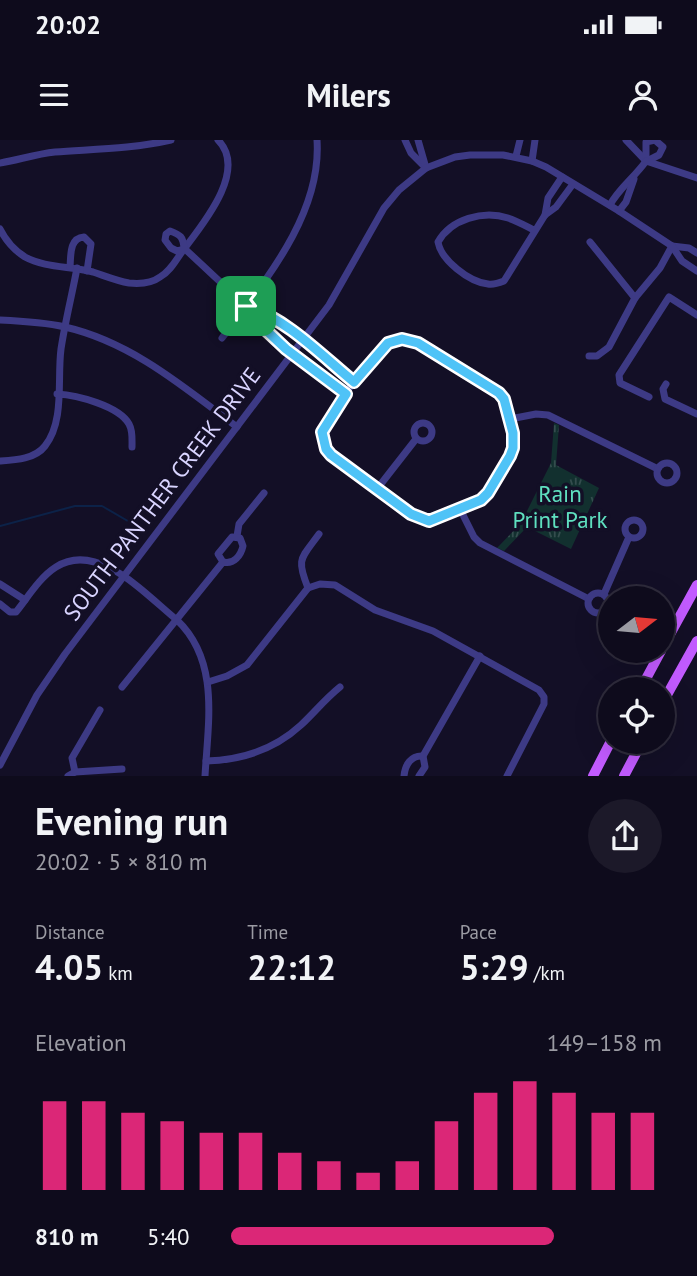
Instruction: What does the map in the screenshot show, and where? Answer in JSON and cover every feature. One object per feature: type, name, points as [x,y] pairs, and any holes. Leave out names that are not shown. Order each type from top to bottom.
[{"type":"main road","points":[[676,623],[697,585]]},
{"type":"main road","points":[[675,680],[697,641]]},
{"type":"main road","points":[[593,775],[604,754]]},
{"type":"main road","points":[[624,775],[635,754]]},
{"type":"street","points":[[0,163],[52,152],[105,150],[171,140]]},
{"type":"street","points":[[0,229],[14,249],[27,258],[131,283],[160,278],[202,226],[224,186],[227,173],[226,151],[218,140]]},
{"type":"street","points":[[222,338],[300,222],[314,178],[317,140]]},
{"type":"street","points":[[405,140],[411,153],[426,168]]},
{"type":"street","points":[[418,140],[426,168]]},
{"type":"street","points":[[516,156],[520,140]]},
{"type":"street","points":[[532,161],[535,140]]},
{"type":"street","points":[[626,140],[646,161],[697,178]]},
{"type":"street","points":[[619,211],[646,161],[659,155],[663,146],[655,140],[646,142],[646,161]]},
{"type":"street","name":"SOUTH PANTHER CREEK DRIVE","points":[[0,765],[44,683],[303,340],[337,292],[384,208],[399,190],[426,168],[455,157],[470,155],[516,156],[532,161],[610,205],[672,246],[682,261],[697,271]]},
{"type":"street","points":[[545,215],[548,198],[562,177]]},
{"type":"street","points":[[610,205],[615,195],[634,179]]},
{"type":"street","points":[[534,230],[508,218],[482,216],[468,218],[449,226],[438,242],[447,262],[480,282],[489,285],[504,281],[534,230],[573,184]]},
{"type":"street","points":[[0,461],[38,453],[45,447],[55,424],[60,355],[66,327],[74,242],[78,237],[84,237],[91,244],[87,271]]},
{"type":"street","points":[[590,242],[635,298]]},
{"type":"street","points":[[589,356],[597,356],[609,347],[635,298],[660,268],[672,246]]},
{"type":"street","name":"SOUTH PANTHER CREEK DRIVE","points":[[672,246],[689,248],[697,253]]},
{"type":"street","points":[[184,249],[246,306],[252,317],[346,394]]},
{"type":"street","points":[[649,397],[620,383],[620,375],[668,297],[697,315]]},
{"type":"street","points":[[246,306],[258,310],[303,340],[354,382]]},
{"type":"street","points":[[0,320],[34,321],[66,327],[132,352],[173,379],[237,428]]},
{"type":"street","points":[[402,339],[410,340],[499,393],[504,399],[510,419],[513,448],[488,493],[481,500],[429,521],[411,514],[331,455],[322,440],[322,432],[354,382],[388,343],[402,339]]},
{"type":"street","points":[[666,384],[663,389],[665,399],[697,414]]},
{"type":"street","points":[[57,394],[87,398],[125,418],[132,433],[132,447]]},
{"type":"street","points":[[510,419],[536,414],[548,415],[658,469]]},
{"type":"street","points":[[377,489],[416,439]]},
{"type":"street","points":[[237,536],[239,524],[264,493]]},
{"type":"street","points":[[460,509],[474,537],[480,543],[589,598]]},
{"type":"street","points":[[308,588],[300,569],[300,560],[319,534]]},
{"type":"street","points":[[223,562],[231,563],[242,550],[242,541],[237,536]]},
{"type":"street","points":[[223,562],[218,554],[220,549],[232,537],[237,536]]},
{"type":"street","points":[[608,586],[629,537]]},
{"type":"street","points":[[0,604],[10,612],[16,611],[44,577],[62,563],[86,560],[96,561],[124,577],[177,620],[195,644],[208,682],[205,775]]},
{"type":"street","points":[[122,687],[223,562]]},
{"type":"street","points":[[208,682],[237,672],[247,665],[308,588],[320,583],[335,585],[375,610],[433,631],[480,656],[532,684],[544,697],[540,714],[507,775]]},
{"type":"street","points":[[0,584],[25,600]]},
{"type":"street","points":[[589,598],[598,593]]},
{"type":"street","points":[[589,598],[590,609],[598,612]]},
{"type":"street","points":[[419,775],[425,767],[423,756],[480,656]]},
{"type":"street","points":[[205,761],[241,757],[263,750],[300,726],[340,687]]},
{"type":"street","points":[[100,710],[72,758],[72,774],[122,769]]},
{"type":"street","points":[[402,775],[412,759],[423,756]]},
{"type":"green space","name":"Rain Print Park","points":[[554,423],[559,425],[556,465],[599,488],[571,549],[527,527],[504,551],[497,548],[521,523],[551,463]]},
{"type":"waterway","points":[[0,526],[75,506],[102,506],[145,531]]},
{"type":"route","points":[[246,306],[258,310],[296,333],[354,382],[388,343],[402,339],[418,343],[499,393],[504,399],[514,441],[510,456],[488,493],[481,500],[429,521],[411,514],[331,455],[322,440],[322,432],[346,394],[286,349],[252,317],[246,306]]}]
